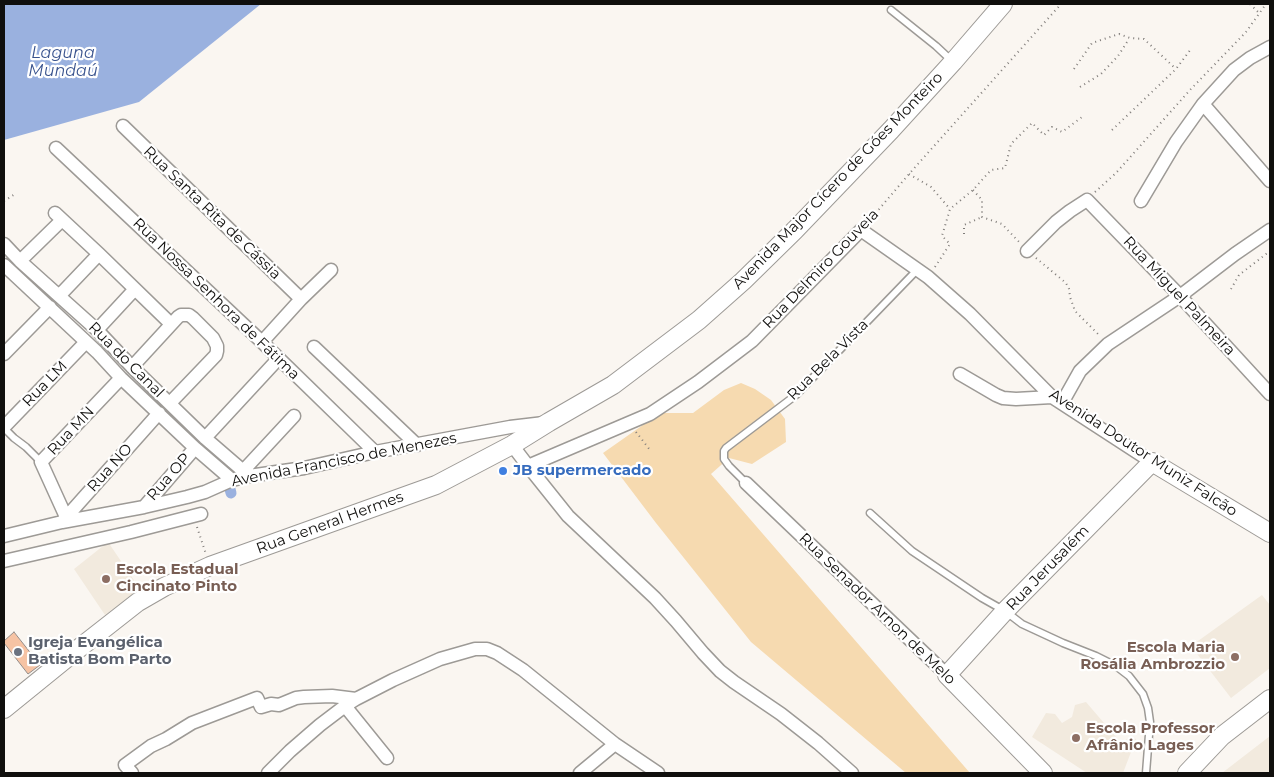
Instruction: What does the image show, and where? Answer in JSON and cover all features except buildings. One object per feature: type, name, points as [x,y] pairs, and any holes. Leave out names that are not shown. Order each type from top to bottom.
[{"type":"street","name":"Avenida Major Cícero de Góes Monteiro","points":[[513,438],[549,422],[613,385],[714,307],[795,230],[892,130],[1003,4]]},
{"type":"street","points":[[1141,201],[1176,142],[1203,104],[1234,70],[1250,58],[1268,52]]},
{"type":"street","points":[[1203,104],[1270,182]]},
{"type":"street","name":"Rua Santa Rita de Cássia","points":[[123,126],[301,299]]},
{"type":"street","name":"Rua Nossa Senhora de Fátima","points":[[56,148],[279,358],[375,452]]},
{"type":"street","points":[[1027,251],[1056,222],[1087,200]]},
{"type":"street","name":"Rua Miguel Palmeira","points":[[1087,200],[1180,296],[1270,394]]},
{"type":"street","points":[[20,261],[59,217],[171,324]]},
{"type":"street","name":"Avenida Doutor Muniz Falcão","points":[[862,230],[923,273],[970,314],[1057,400],[1152,462],[1270,533]]},
{"type":"street","name":"Rua Delmiro Gouveia","points":[[528,466],[650,414],[698,382],[752,341],[862,230]]},
{"type":"street","points":[[960,374],[1003,398],[1057,400],[1080,371],[1108,344],[1180,296],[1270,230]]},
{"type":"street","name":"Rua do Canal","points":[[4,244],[20,261],[97,330],[205,438],[246,474]]},
{"type":"street","points":[[60,296],[99,254]]},
{"type":"street","points":[[262,342],[301,299],[331,270]]},
{"type":"street","name":"Rua do Canal","points":[[6,272],[50,307],[121,378],[232,480]]},
{"type":"street","points":[[97,330],[135,289]]},
{"type":"street","points":[[4,354],[50,307]]},
{"type":"street","points":[[132,366],[180,315],[189,315],[193,318],[213,338],[217,346],[216,355],[170,403]]},
{"type":"street","name":"Rua LM","points":[[4,427],[86,342]]},
{"type":"street","points":[[314,347],[417,445]]},
{"type":"street","points":[[205,438],[279,358]]},
{"type":"street","name":"Rua MN","points":[[64,520],[41,462],[121,378]]},
{"type":"street","name":"Rua NO","points":[[64,520],[159,413]]},
{"type":"street","points":[[246,474],[294,416]]},
{"type":"street","points":[[513,438],[528,466],[576,524],[655,598],[720,670],[734,682],[781,714],[852,773]]},
{"type":"street","name":"Avenida Francisco de Menezes","points":[[4,536],[64,520],[119,512],[205,492],[246,474],[304,468],[375,452],[417,445],[513,438]]},
{"type":"street","name":"Rua General Hermes","points":[[4,709],[138,602],[164,587],[210,566],[436,485],[513,438]]},
{"type":"street","name":"Rua OP","points":[[144,507],[195,448]]},
{"type":"street","name":"Rua Jerusalém","points":[[947,675],[1006,611],[1152,462]]},
{"type":"street","name":"Rua Senador Arnon de Melo","points":[[746,483],[947,675],[1043,773]]},
{"type":"street","points":[[119,512],[124,534]]},
{"type":"street","points":[[4,561],[124,534],[197,515]]},
{"type":"street","points":[[268,773],[312,732],[350,703],[401,676],[440,659],[475,648],[487,649],[497,653],[523,670],[615,744],[658,773]]},
{"type":"street","points":[[132,773],[125,765],[151,746],[166,740],[192,723],[256,698],[261,707],[271,704],[279,705],[304,697],[332,696],[350,703],[386,758]]},
{"type":"street","points":[[1191,771],[1222,736],[1270,698]]},
{"type":"street","points":[[580,773],[615,744]]},
{"type":"lane","points":[[891,10],[953,62]]},
{"type":"lane","name":"Rua Bela Vista","points":[[732,442],[796,395],[862,326],[923,273]]},
{"type":"lane","points":[[4,427],[41,462]]},
{"type":"lane","name":"Rua Senador Arnon de Melo","points":[[732,442],[724,451],[724,459],[746,483]]},
{"type":"lane","points":[[870,513],[912,551],[982,598],[1006,611],[1026,626],[1096,656],[1116,666],[1129,676],[1142,694],[1148,708],[1150,722],[1146,773]]},
{"type":"path","name":"Rua Delmiro Gouveia","points":[[862,230],[909,174],[1062,4]]},
{"type":"path","points":[[1250,4],[1259,13]]},
{"type":"path","points":[[1087,200],[1116,173],[1190,90],[1246,32],[1266,4]]},
{"type":"path","points":[[1074,68],[1092,44],[1119,34],[1130,38],[1144,39],[1176,69]]},
{"type":"path","points":[[1080,87],[1102,74],[1118,56],[1130,38]]},
{"type":"path","points":[[1112,130],[1176,69],[1191,49]]},
{"type":"path","points":[[923,273],[950,244],[942,236],[950,209],[973,190],[991,170],[1005,168],[1012,144],[1032,123],[1044,135],[1052,127],[1062,132],[1082,117]]},
{"type":"path","points":[[909,174],[931,187],[950,209]]},
{"type":"path","points":[[973,190],[982,200],[982,217]]},
{"type":"path","points":[[4,201],[16,194]]},
{"type":"path","points":[[964,234],[964,225],[982,217],[1002,224],[1027,251],[1066,283],[1075,311],[1108,344]]},
{"type":"path","points":[[1231,289],[1239,275],[1270,251]]},
{"type":"path","points":[[629,423],[650,450]]},
{"type":"path","points":[[197,515],[210,566]]},
{"type":"shaded area","points":[[741,383],[755,389],[771,400],[785,419],[786,442],[752,464],[729,458],[711,474],[970,773],[906,773],[751,642],[603,453],[660,413],[693,413],[724,390]]},
{"type":"shaded area","points":[[108,542],[140,589],[105,615],[74,569]]},
{"type":"shaded area","name":"Escola Maria Rosália Ambrozzio","points":[[1262,595],[1270,605],[1270,668],[1231,698],[1191,646]]},
{"type":"shaded area","name":"Escola Professor Afrânio Lages","points":[[1086,702],[1122,744],[1129,737],[1136,739],[1123,773],[1087,773],[1032,737],[1046,713],[1055,714],[1062,723],[1072,717],[1075,705]]},
{"type":"shaded area","points":[[1270,736],[1270,773],[1222,773]]},
{"type":"water","name":"Laguna Mundaú","points":[[4,4],[261,4],[139,102],[4,140]]},
{"type":"waterway","points":[[229,485],[231,493]]},
{"type":"place","name":"JB supermercado","points":[[503,471]]},
{"type":"place","name":"Escola Estadual Cincinato Pinto","points":[[106,579]]},
{"type":"place","name":"Igreja Evangélica Batista Bom Parto","points":[[18,652]]},
{"type":"place","name":"Escola Maria Rosália Ambrozzio","points":[[1235,657]]},
{"type":"place","name":"Escola Professor Afrânio Lages","points":[[1076,738]]}]
